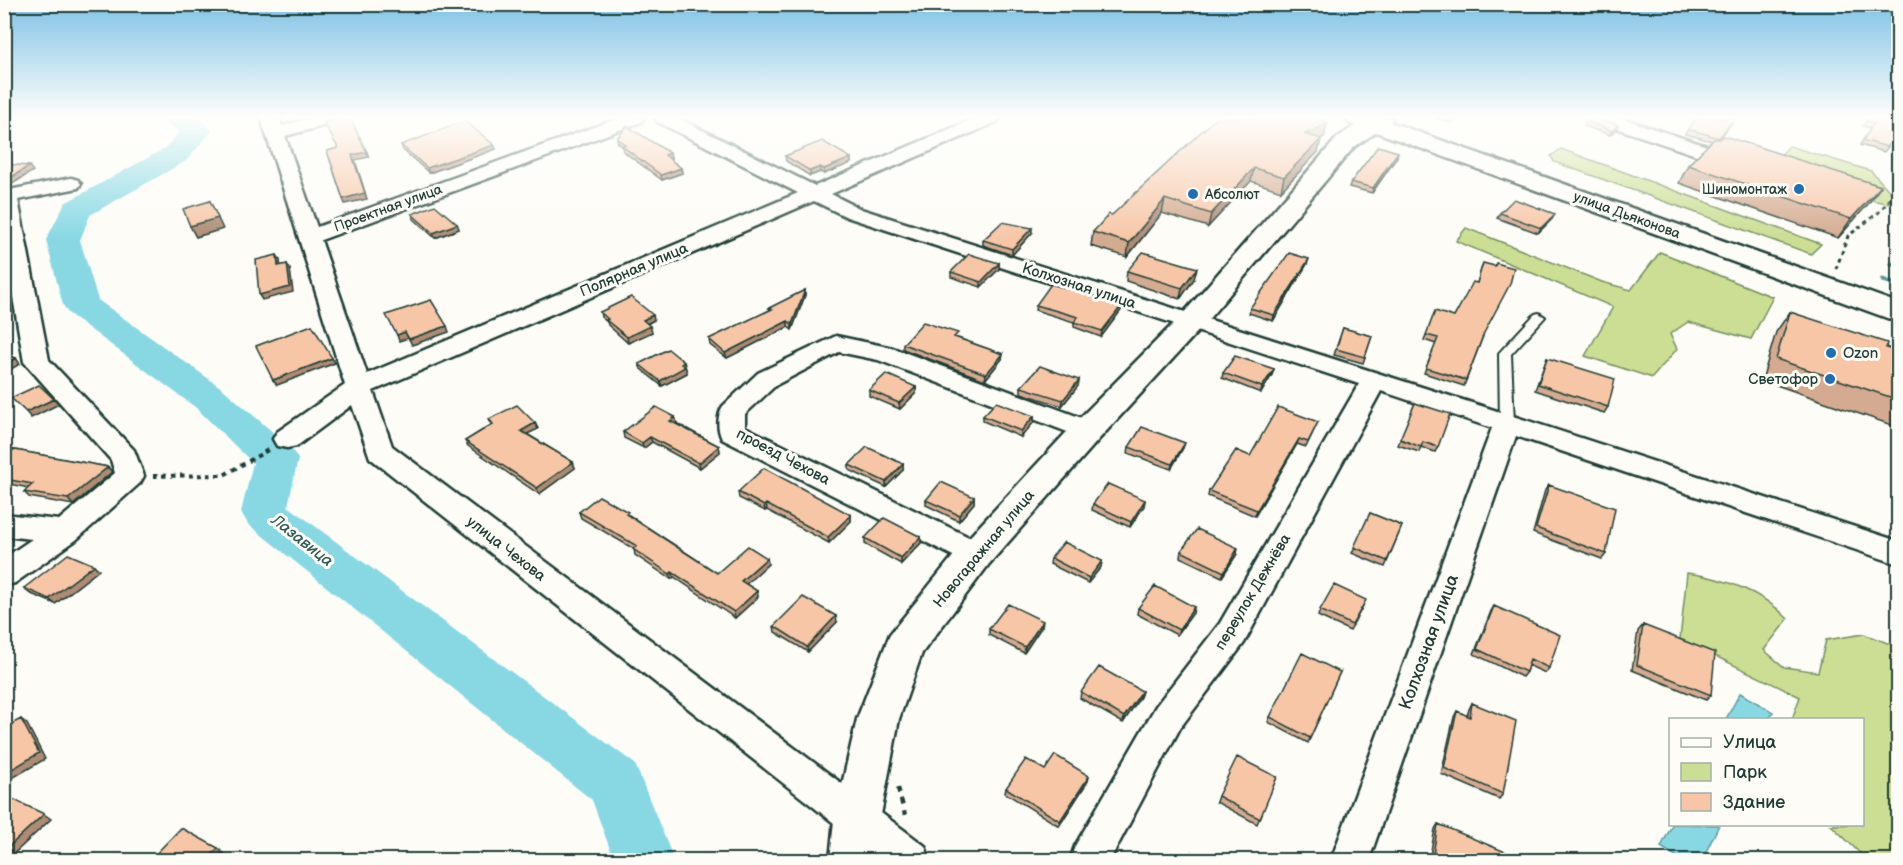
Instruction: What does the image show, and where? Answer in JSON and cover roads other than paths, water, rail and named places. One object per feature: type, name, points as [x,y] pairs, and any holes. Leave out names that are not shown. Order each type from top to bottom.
[{"type":"main road","name":"Новогаражная улица","points":[[856,840],[878,719],[904,646],[976,554],[1088,429],[1191,322],[1332,158]]},
{"type":"main road","name":"улица Дьяконова","points":[[1475,158],[1899,313]]},
{"type":"street","name":"улица Чехова","points":[[284,158],[380,451],[856,840],[909,843]]},
{"type":"street","name":"Проектная улица","points":[[310,237],[525,158]]},
{"type":"street","name":"Колхозная улица","points":[[745,158],[854,213],[1891,547]]},
{"type":"street","name":"Полярная улица","points":[[287,439],[358,388],[896,158]]},
{"type":"street","points":[[4,574],[65,532],[130,476],[124,457],[36,362],[12,266],[6,197],[71,184]]},
{"type":"street","name":"проезд Чехова","points":[[976,554],[732,432],[732,412],[768,379],[836,344],[884,353],[1088,429]]},
{"type":"street","name":"переулок Дежнёва","points":[[1089,861],[1168,717],[1232,633],[1374,380]]},
{"type":"street","name":"Колхозная улица","points":[[1350,861],[1507,423]]},
{"type":"street","points":[[4,525],[65,532]]},
{"type":"lane","points":[[1507,423],[1505,353],[1539,317]]},
{"type":"water","points":[[1740,693],[1773,712],[1770,718],[1727,718]]},
{"type":"water","points":[[1671,826],[1719,826],[1702,860],[1682,860],[1661,847]]},
{"type":"waterway","name":"Лазавица","points":[[169,158],[76,210],[63,240],[81,305],[209,398],[276,459],[264,512],[615,783],[644,860]]},
{"type":"waterway","points":[[1892,264],[1898,266]]},
{"type":"waterway","points":[[1883,280],[1898,285]]},
{"type":"place","name":"Шиномонтаж","points":[[1799,189]]},
{"type":"place","name":"Абсолют","points":[[1193,194]]},
{"type":"place","name":"Ozon","points":[[1831,353]]},
{"type":"place","name":"Светофор","points":[[1830,379]]}]
